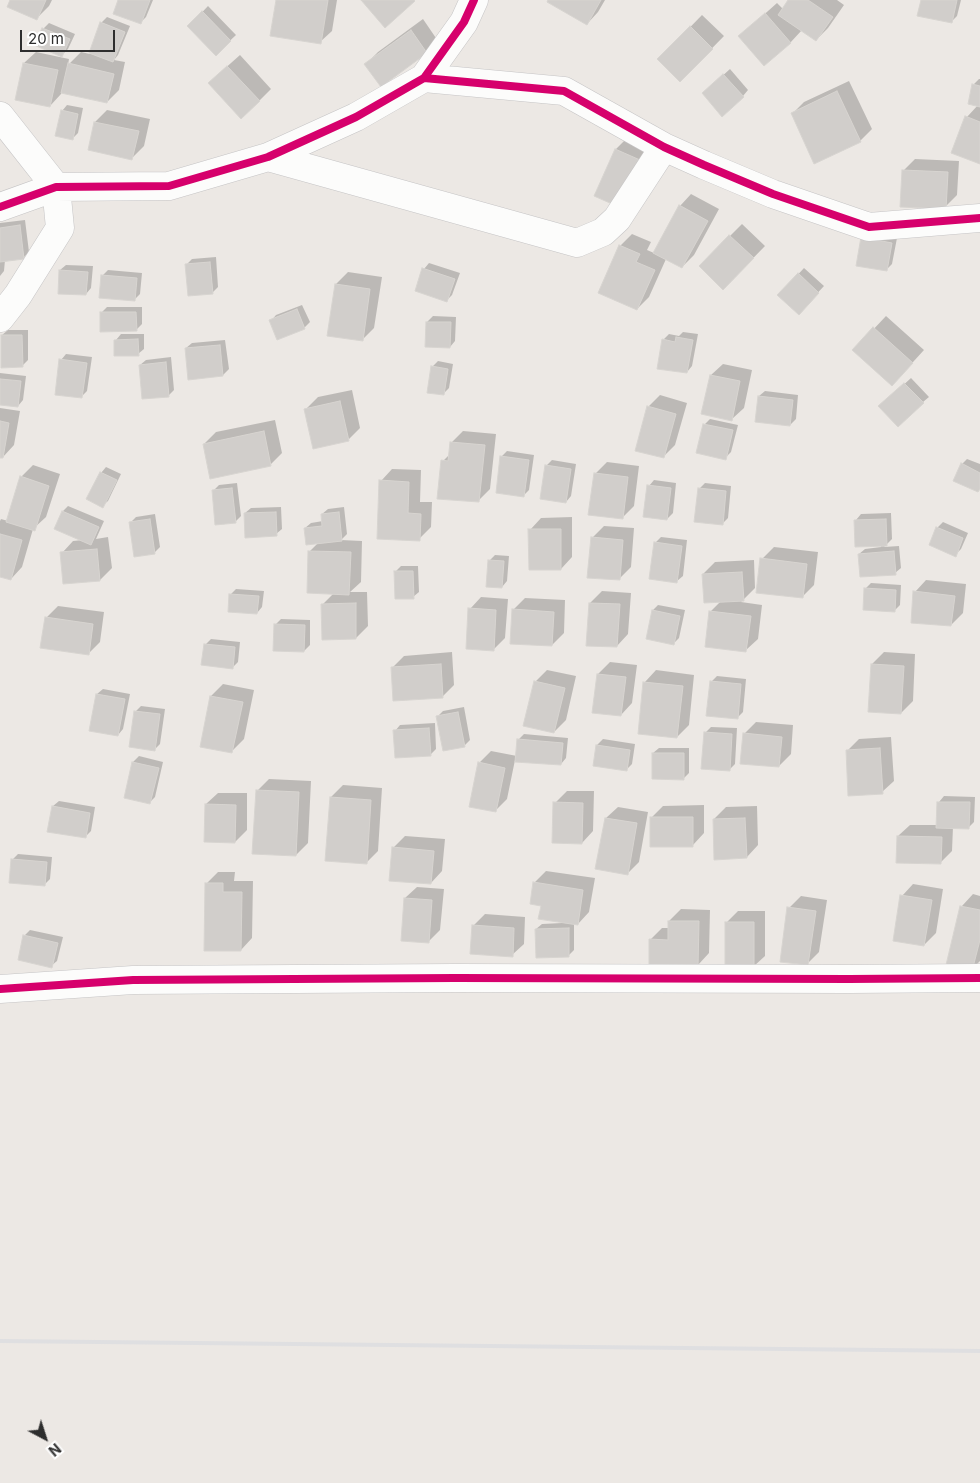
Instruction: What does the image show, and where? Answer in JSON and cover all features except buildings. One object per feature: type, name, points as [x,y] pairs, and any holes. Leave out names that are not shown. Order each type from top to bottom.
[{"type":"street","points":[[0,207],[56,188],[169,186],[268,157],[356,118],[424,78],[464,22],[474,0]]},
{"type":"street","points":[[424,78],[564,91],[664,147],[773,194],[869,227],[980,218]]},
{"type":"street","points":[[0,116],[56,188],[60,228],[18,294],[0,318]]},
{"type":"street","points":[[268,157],[577,243],[603,232],[617,219],[664,147]]},
{"type":"street","points":[[0,989],[133,980],[455,978],[849,980],[980,978]]},
{"type":"railway","points":[[0,1341],[980,1351]]},
{"type":"cycle path","points":[[0,207],[56,187],[169,186],[268,157],[356,117],[424,78],[464,22],[474,0]]},
{"type":"cycle path","points":[[424,78],[564,91],[664,147],[704,165],[773,194],[869,227],[980,218]]},
{"type":"cycle path","points":[[0,989],[133,980],[980,978]]}]
